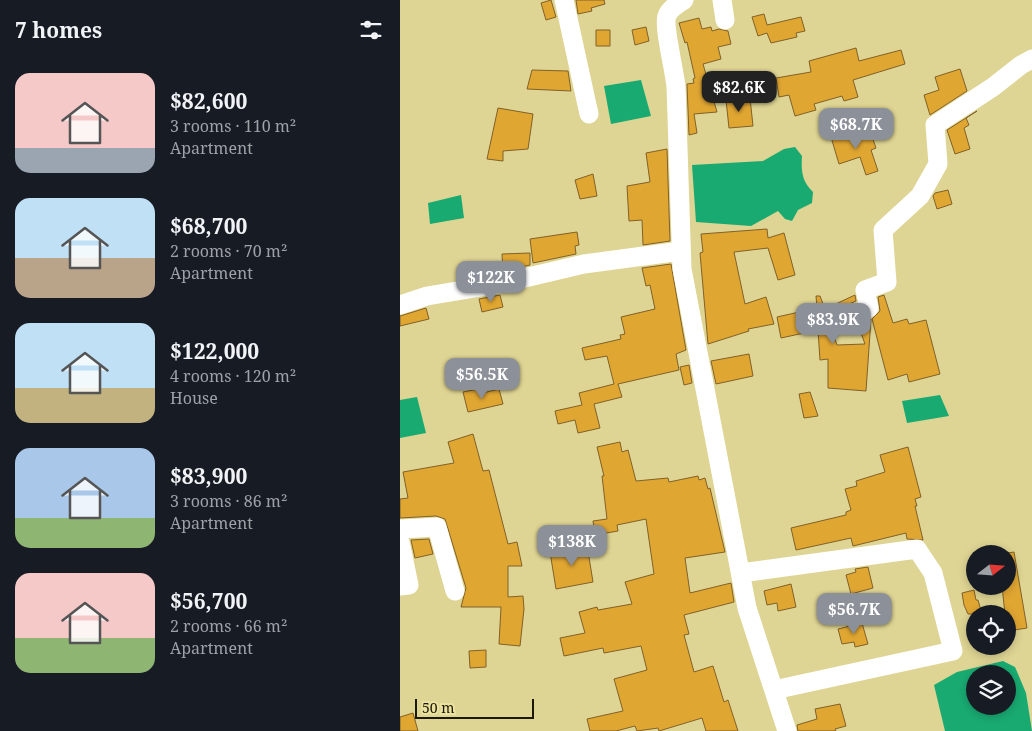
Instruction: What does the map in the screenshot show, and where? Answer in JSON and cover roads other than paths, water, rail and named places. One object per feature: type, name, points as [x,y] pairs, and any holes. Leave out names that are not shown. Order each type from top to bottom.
[{"type":"street","points":[[564,0],[589,114]]},
{"type":"street","points":[[684,0],[670,10],[666,25],[675,69],[682,269],[747,608],[787,731]]},
{"type":"street","points":[[722,0],[725,20]]},
{"type":"street","points":[[843,318],[869,308],[865,290],[887,282],[883,230],[920,196],[938,164],[935,126],[1032,59]]},
{"type":"street","points":[[400,304],[427,296],[498,284],[584,264],[681,251]]},
{"type":"street","points":[[400,529],[437,527],[454,591]]},
{"type":"street","points":[[400,542],[409,585],[400,586]]},
{"type":"street","points":[[740,573],[917,549],[934,573],[953,651],[774,690]]}]
